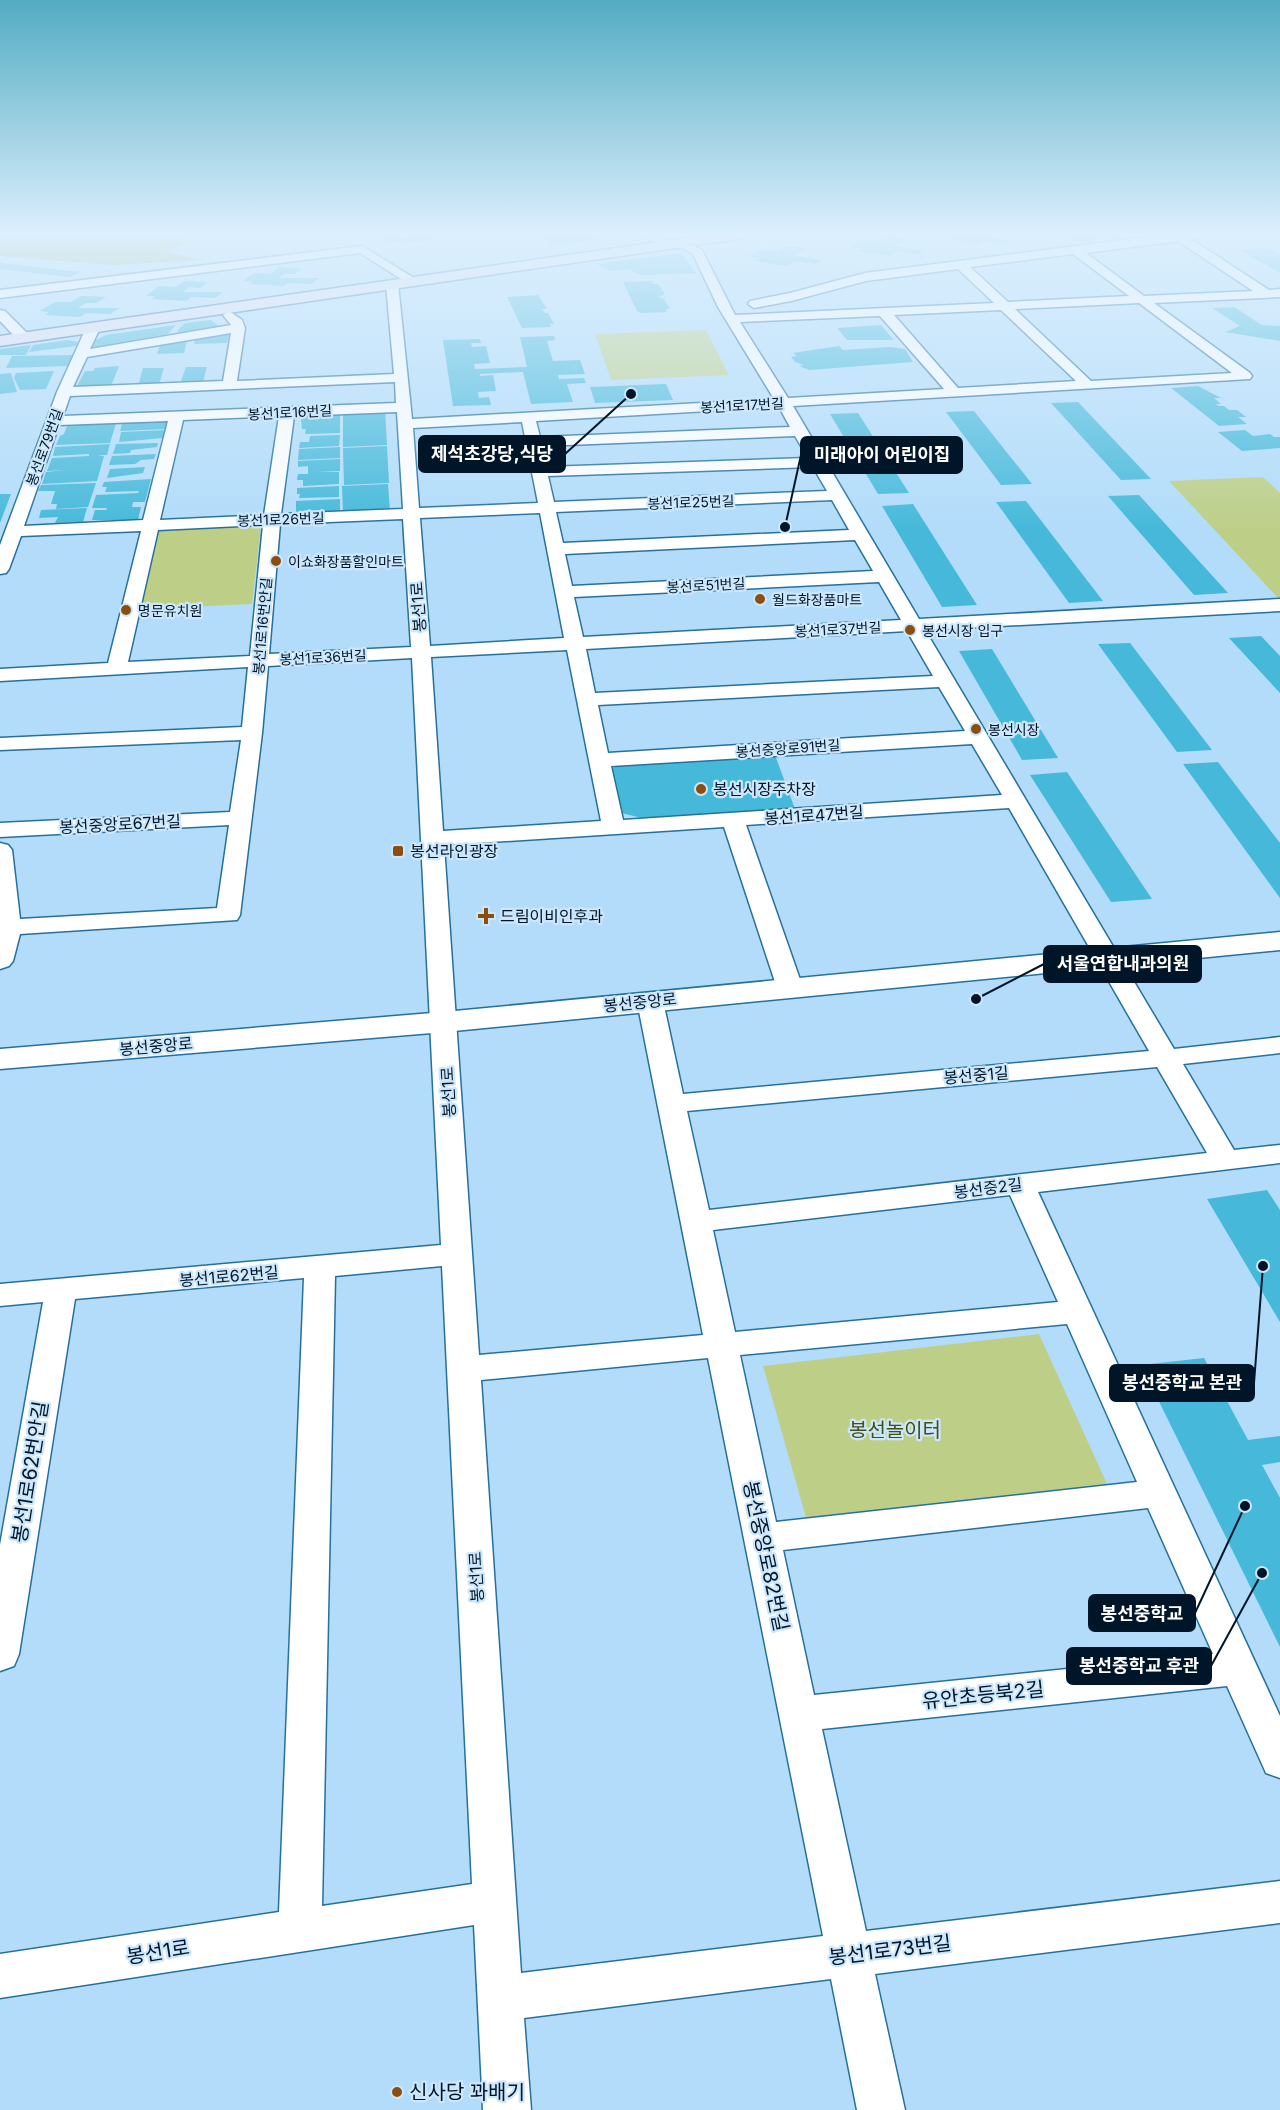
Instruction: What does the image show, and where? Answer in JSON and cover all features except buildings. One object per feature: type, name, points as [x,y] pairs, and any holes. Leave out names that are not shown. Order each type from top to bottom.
[{"type":"main road","points":[[0,341],[58,332]]},
{"type":"street","points":[[18,332],[23,337]]},
{"type":"street","name":"봉선로79번길","points":[[0,569],[64,392],[91,332]]},
{"type":"street","points":[[81,354],[156,344],[210,332]]},
{"type":"street","points":[[229,385],[237,332]]},
{"type":"street","name":"봉선1로","points":[[397,332],[412,514],[433,839],[507,2110]]},
{"type":"street","points":[[746,332],[799,431],[859,535],[1226,1161]]},
{"type":"street","points":[[902,332],[955,393]]},
{"type":"street","points":[[1031,332],[1088,385]]},
{"type":"street","name":"봉선1로17번길","points":[[404,415],[528,417],[1245,376],[1186,332]]},
{"type":"street","points":[[64,392],[401,378]]},
{"type":"street","name":"봉선1로16번길","points":[[53,421],[286,412],[404,415]]},
{"type":"street","name":"봉선1로16번안길","points":[[9,927],[228,915],[252,733],[272,520],[286,412]]},
{"type":"street","points":[[117,668],[176,417]]},
{"type":"street","points":[[528,417],[613,828]]},
{"type":"street","points":[[533,442],[799,431]]},
{"type":"street","points":[[539,470],[817,462]]},
{"type":"street","name":"봉선1로25번길","points":[[412,514],[836,495]]},
{"type":"street","name":"봉선1로26번길","points":[[15,531],[412,514]]},
{"type":"street","points":[[555,549],[859,535]]},
{"type":"street","name":"봉선로51번길","points":[[563,584],[883,576]]},
{"type":"street","name":"봉선1로37번길","points":[[421,652],[1280,605]]},
{"type":"street","name":"봉선1로36번길","points":[[0,675],[421,652]]},
{"type":"street","points":[[586,700],[944,681]]},
{"type":"street","points":[[0,744],[252,733]]},
{"type":"street","name":"봉선중앙로91번길","points":[[599,760],[977,737]]},
{"type":"street","name":"봉선1로47번길","points":[[433,839],[1015,801]]},
{"type":"street","name":"봉선중앙로67번길","points":[[0,830],[241,818]]},
{"type":"street","points":[[733,820],[790,988]]},
{"type":"street","points":[[0,850],[9,927],[0,961]]},
{"type":"street","name":"봉선중앙로","points":[[0,1059],[444,1022],[1280,941]]},
{"type":"street","name":"봉선중앙로82번길","points":[[650,1001],[881,2110]]},
{"type":"street","name":"봉선중1길","points":[[671,1104],[1166,1058],[1280,1045]]},
{"type":"street","name":"봉선중2길","points":[[696,1222],[1280,1154]]},
{"type":"street","points":[[1020,1184],[1280,1760]]},
{"type":"street","name":"봉선1로62번길","points":[[0,1295],[457,1254]]},
{"type":"street","points":[[300,1931],[320,1268]]},
{"type":"street","name":"봉선1로62번안길","points":[[0,1654],[61,1290]]},
{"type":"street","points":[[464,1369],[1078,1312]]},
{"type":"street","points":[[762,1538],[1159,1493]]},
{"type":"street","name":"유안초등북2길","points":[[799,1714],[1238,1668]]},
{"type":"street","name":"봉선1로","points":[[0,1976],[495,1901]]},
{"type":"street","name":"봉선1로73번길","points":[[500,1998],[1280,1902]]},
{"type":"green space","points":[[707,332],[729,375],[611,380],[595,334]]},
{"type":"green space","points":[[1263,477],[1280,493],[1280,600],[1169,481]]},
{"type":"green space","points":[[254,523],[261,526],[252,604],[139,609],[158,527]]},
{"type":"green space","name":"봉선놀이터","points":[[1039,1334],[1107,1484],[807,1521],[763,1366]]},
{"type":"place","name":"제석초강당,식당","points":[[631,394]]},
{"type":"place","name":"미래아이 어린이집","points":[[785,527]]},
{"type":"place","name":"이쇼화장품할인마트","points":[[276,561]]},
{"type":"place","name":"월드화장품마트","points":[[760,599]]},
{"type":"place","name":"명문유치원","points":[[126,610]]},
{"type":"place","name":"봉선시장 입구","points":[[910,630]]},
{"type":"place","name":"봉선시장","points":[[976,729]]},
{"type":"place","name":"봉선시장주차장","points":[[701,789]]},
{"type":"place","name":"봉선라인광장","points":[[398,851]]},
{"type":"place","name":"드림이비인후과","points":[[486,916]]},
{"type":"place","name":"서울연합내과의원","points":[[976,999]]},
{"type":"place","name":"봉선중학교 본관","points":[[1263,1266]]},
{"type":"place","name":"봉선중학교","points":[[1245,1506]]},
{"type":"place","name":"봉선중학교 후관","points":[[1262,1573]]},
{"type":"place","name":"신사당 꽈배기","points":[[397,2092]]}]
